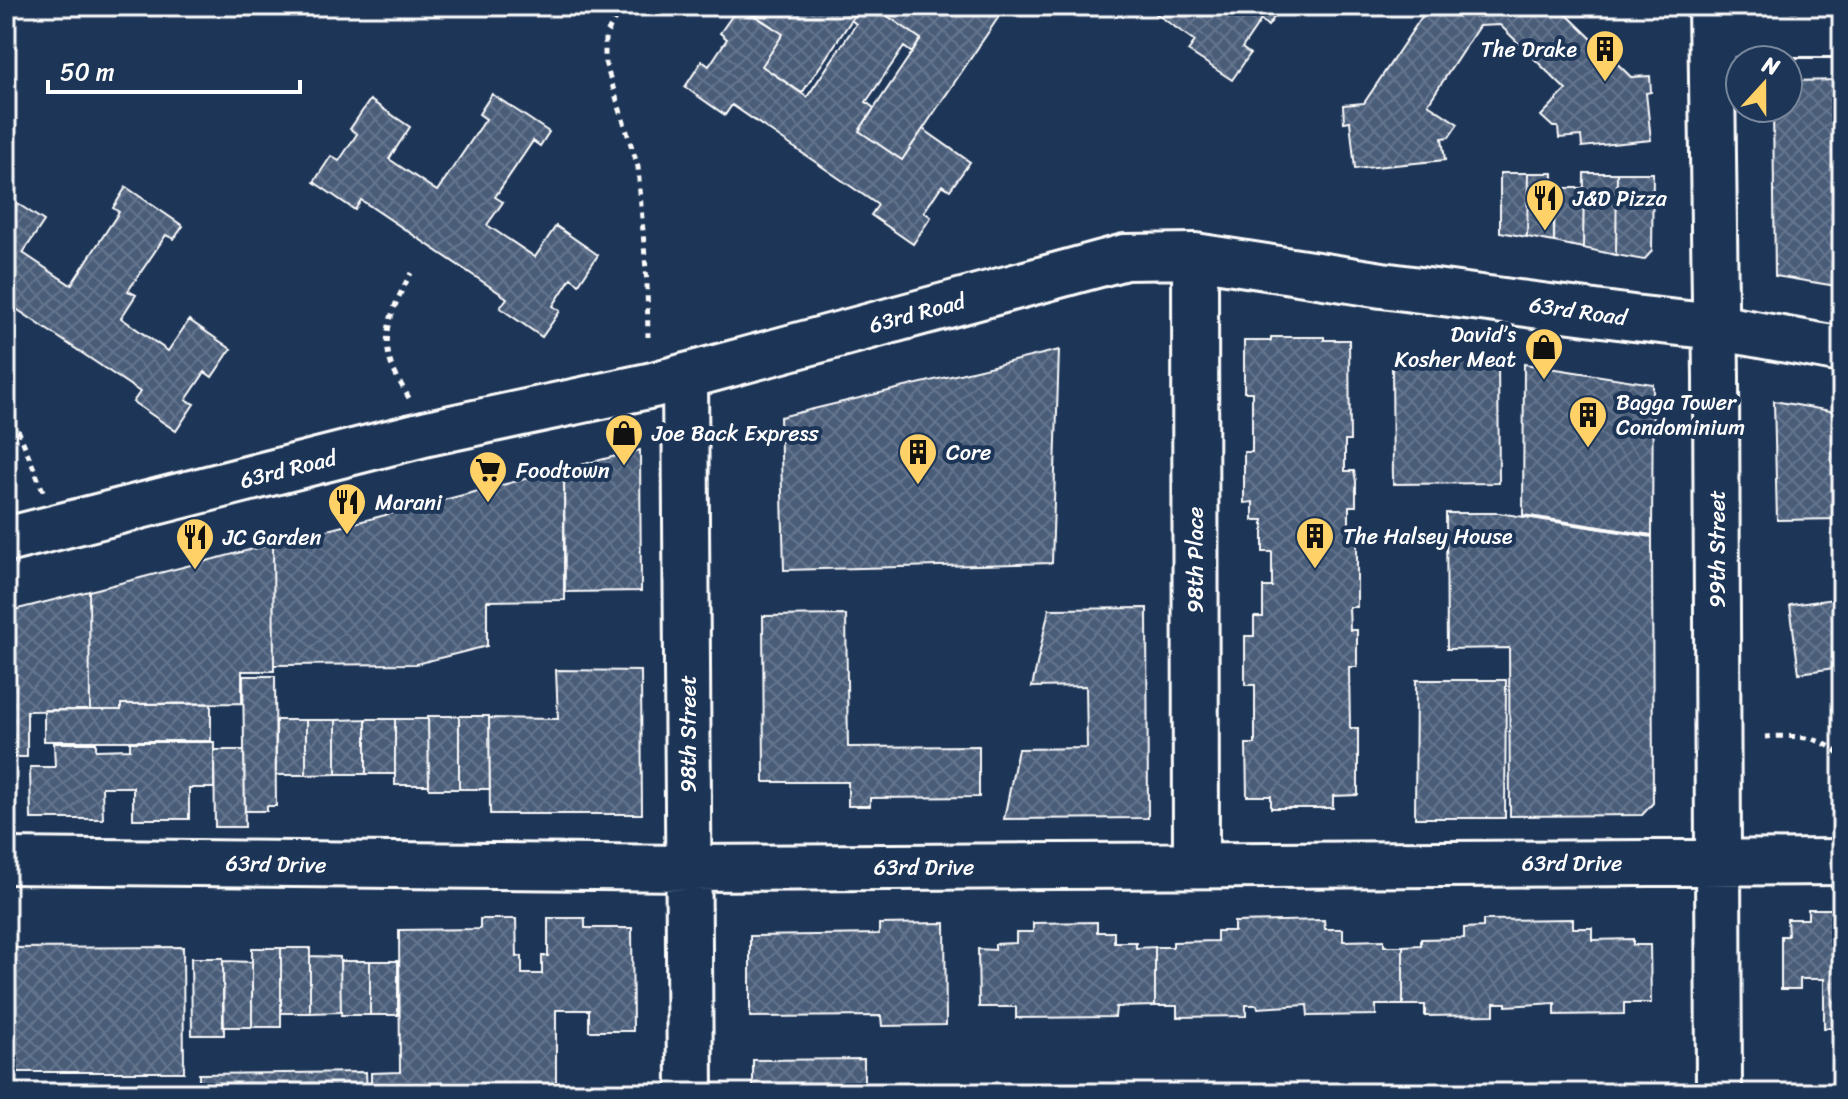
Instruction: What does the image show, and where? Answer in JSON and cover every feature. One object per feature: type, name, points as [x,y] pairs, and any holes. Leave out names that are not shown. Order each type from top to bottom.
[{"type":"street","points":[[1711,20],[1842,34]]},
{"type":"street","name":"99th Street","points":[[1711,20],[1716,327],[1719,1093]]},
{"type":"street","name":"63rd Road","points":[[6,540],[428,433],[685,376],[1125,257],[1195,256],[1398,287],[1716,327],[1842,350]]},
{"type":"street","name":"98th Place","points":[[1195,256],[1196,864]]},
{"type":"street","name":"98th Street","points":[[685,376],[690,1093]]},
{"type":"street","name":"63rd Drive","points":[[6,861],[689,868],[1842,862]]},
{"type":"path","points":[[622,6],[605,37],[605,62],[638,167],[648,337]]},
{"type":"path","points":[[409,398],[391,363],[387,336],[390,316],[411,273]]},
{"type":"path","points":[[6,426],[19,432],[43,491]]},
{"type":"path","points":[[1765,737],[1797,734],[1836,749],[1842,758]]},
{"type":"building","points":[[739,6],[783,34],[762,66],[807,97],[856,24],[851,20],[861,6],[873,6],[921,39],[912,53],[904,47],[866,102],[874,108],[859,131],[902,160],[923,129],[970,162],[950,190],[942,185],[924,212],[931,217],[913,244],[871,215],[878,205],[732,105],[725,115],[685,87],[702,61],[709,66],[727,39],[720,33]]},
{"type":"building","points":[[741,6],[861,6],[802,93],[762,66],[783,34]]},
{"type":"building","points":[[873,6],[1006,6],[902,160],[859,131],[921,39]]},
{"type":"building","points":[[1145,6],[1282,6],[1268,26],[1261,20],[1242,48],[1250,54],[1232,80],[1188,51],[1195,41]]},
{"type":"building","name":"The Drake","points":[[1429,6],[1558,6],[1631,77],[1650,76],[1651,92],[1646,93],[1651,140],[1582,147],[1581,136],[1559,138],[1558,127],[1553,127],[1541,116],[1566,90],[1500,25],[1479,26],[1428,104],[1458,124],[1449,137],[1442,138],[1445,160],[1355,169],[1350,121],[1344,122],[1343,105],[1364,103]]},
{"type":"building","points":[[1842,80],[1842,287],[1775,276],[1773,124],[1804,124],[1804,81]]},
{"type":"building","points":[[492,94],[549,132],[540,146],[533,141],[495,197],[503,202],[487,225],[535,257],[556,226],[598,255],[579,284],[571,278],[553,306],[560,311],[542,337],[500,308],[507,298],[361,200],[355,210],[314,182],[331,156],[339,161],[357,134],[350,129],[370,100],[410,127],[389,159],[437,191],[486,119],[479,114]]},
{"type":"building","points":[[1500,173],[1528,173],[1527,237],[1500,232]]},
{"type":"building","points":[[1528,173],[1553,173],[1554,242],[1527,237]]},
{"type":"building","points":[[1584,173],[1617,173],[1616,255],[1583,248]]},
{"type":"building","points":[[1617,173],[1653,173],[1652,251],[1644,260],[1616,255]]},
{"type":"building","points":[[126,187],[183,226],[174,239],[166,235],[128,291],[136,295],[121,318],[168,351],[189,320],[231,349],[212,377],[205,372],[186,400],[194,404],[176,431],[133,402],[140,392],[6,302],[6,196],[44,221],[23,253],[71,285],[119,212],[113,208]]},
{"type":"building","points":[[1555,188],[1584,188],[1583,248],[1554,242]]},
{"type":"building","name":"The Halsey House","points":[[1271,337],[1349,340],[1350,441],[1345,441],[1345,471],[1354,471],[1356,506],[1349,506],[1349,530],[1357,530],[1357,607],[1349,607],[1350,630],[1357,630],[1357,667],[1349,667],[1350,728],[1358,728],[1358,795],[1333,796],[1333,808],[1271,808],[1271,796],[1247,796],[1246,744],[1255,744],[1255,685],[1245,685],[1245,636],[1254,636],[1254,617],[1263,617],[1263,587],[1272,587],[1272,552],[1263,552],[1263,520],[1253,520],[1253,502],[1244,503],[1244,452],[1252,452],[1252,392],[1244,392],[1244,341],[1271,341]]},
{"type":"building","name":"Core","points":[[1059,350],[1052,563],[784,570],[780,417]]},
{"type":"building","points":[[1498,362],[1499,483],[1393,484],[1392,363]]},
{"type":"building","name":"Bagga Tower Condominium","points":[[1524,364],[1653,384],[1652,535],[1523,515]]},
{"type":"building","points":[[1774,401],[1842,413],[1842,519],[1777,520]]},
{"type":"building","points":[[640,450],[641,591],[564,592],[564,469]]},
{"type":"building","points":[[564,469],[565,600],[487,601],[487,646],[416,664],[274,665],[273,544]]},
{"type":"building","points":[[1446,513],[1499,513],[1652,537],[1653,803],[1642,815],[1510,816],[1509,648],[1447,649]]},
{"type":"building","points":[[273,544],[274,671],[242,671],[242,703],[121,704],[121,710],[90,710],[89,591]]},
{"type":"building","points":[[89,591],[90,710],[27,711],[27,757],[6,757],[6,612]]},
{"type":"building","points":[[1842,598],[1842,667],[1799,673],[1790,605]]},
{"type":"building","points":[[1147,608],[1148,818],[1004,819],[1018,749],[1087,748],[1086,686],[1032,687],[1049,609]]},
{"type":"building","points":[[846,615],[848,747],[979,746],[979,797],[870,798],[870,806],[848,806],[848,782],[764,782],[763,616]]},
{"type":"building","points":[[556,670],[641,671],[642,814],[490,814],[489,718],[558,719]]},
{"type":"building","points":[[243,676],[275,676],[276,806],[267,806],[267,811],[245,811]]},
{"type":"building","points":[[1416,680],[1506,680],[1505,818],[1415,818]]},
{"type":"building","points":[[121,704],[211,704],[211,741],[44,741],[44,710],[121,710]]},
{"type":"building","points":[[428,716],[459,716],[459,789],[429,789]]},
{"type":"building","points":[[459,716],[489,716],[490,789],[459,789]]},
{"type":"building","points":[[366,719],[366,774],[336,774],[336,720]]},
{"type":"building","points":[[366,719],[395,719],[395,774],[366,774]]},
{"type":"building","points":[[395,719],[428,719],[429,785],[395,785]]},
{"type":"building","points":[[276,720],[306,720],[306,775],[276,775]]},
{"type":"building","points":[[306,720],[336,720],[336,774],[306,775]]},
{"type":"building","points":[[130,742],[214,742],[214,788],[189,788],[189,819],[133,819],[133,787],[102,787],[103,819],[31,819],[30,767],[55,767],[54,743],[96,743],[96,750],[130,749]]},
{"type":"building","points":[[214,750],[244,750],[245,827],[215,827]]},
{"type":"building","points":[[1808,909],[1842,909],[1842,1093],[1833,1093],[1833,1028],[1824,1028],[1824,979],[1800,979],[1800,989],[1781,989],[1781,936],[1788,936],[1787,919],[1808,919]]},
{"type":"building","points":[[548,918],[585,918],[585,928],[632,928],[633,1031],[589,1031],[589,1010],[556,1010],[556,1093],[371,1093],[371,1073],[400,1072],[399,930],[480,929],[480,919],[516,919],[517,957],[522,956],[522,974],[542,974],[542,956],[548,956]]},
{"type":"building","points":[[1573,919],[1573,928],[1592,928],[1592,940],[1633,939],[1633,945],[1650,945],[1651,1003],[1624,1003],[1624,1014],[1555,1015],[1555,1003],[1506,1006],[1506,1003],[1494,1003],[1494,1015],[1425,1016],[1425,1005],[1403,1005],[1403,946],[1421,945],[1421,939],[1464,938],[1464,928],[1483,927],[1483,920]]},
{"type":"building","points":[[1324,920],[1325,929],[1343,929],[1343,941],[1384,940],[1384,946],[1403,946],[1403,1005],[1376,1005],[1376,1015],[1308,1016],[1307,1005],[1258,1008],[1257,1005],[1246,1005],[1246,1016],[1177,1017],[1177,1006],[1155,1006],[1155,947],[1173,947],[1173,942],[1217,941],[1217,931],[1234,931],[1234,922]]},
{"type":"building","points":[[1097,922],[1097,932],[1114,932],[1114,942],[1136,942],[1136,948],[1155,947],[1155,1006],[1116,1007],[1115,1017],[1016,1018],[1016,1007],[979,1007],[978,949],[995,950],[995,944],[1016,943],[1016,932],[1033,932],[1033,923]]},
{"type":"building","points":[[945,923],[946,1025],[882,1026],[881,1016],[750,1017],[750,936],[879,934],[879,924]]},
{"type":"building","points":[[183,947],[184,1072],[6,1072],[6,948]]},
{"type":"building","points":[[252,948],[281,948],[281,1027],[252,1027]]},
{"type":"building","points":[[281,948],[310,948],[310,1013],[281,1013]]},
{"type":"building","points":[[310,956],[340,957],[341,1012],[310,1013]]},
{"type":"building","points":[[191,958],[223,958],[224,1035],[192,1035]]},
{"type":"building","points":[[223,961],[252,962],[252,1027],[223,1027]]},
{"type":"building","points":[[340,961],[370,961],[370,1015],[341,1015]]},
{"type":"building","points":[[370,961],[398,961],[398,1015],[370,1015]]},
{"type":"building","points":[[864,1059],[864,1093],[753,1093],[753,1060]]},
{"type":"building","points":[[366,1072],[367,1093],[199,1093],[199,1074]]},
{"type":"place","name":"The Drake","points":[[1605,83]]},
{"type":"place","name":"J&D Pizza","points":[[1545,232]]},
{"type":"place","name":"David’s Kosher Meat","points":[[1544,381]]},
{"type":"place","name":"Bagga Tower Condominium","points":[[1588,449]]},
{"type":"place","name":"Joe Back Express","points":[[624,467]]},
{"type":"place","name":"Core","points":[[918,486]]},
{"type":"place","name":"Foodtown","points":[[488,504]]},
{"type":"place","name":"Marani","points":[[347,536]]},
{"type":"place","name":"The Halsey House","points":[[1315,570]]},
{"type":"place","name":"JC Garden","points":[[195,571]]}]
